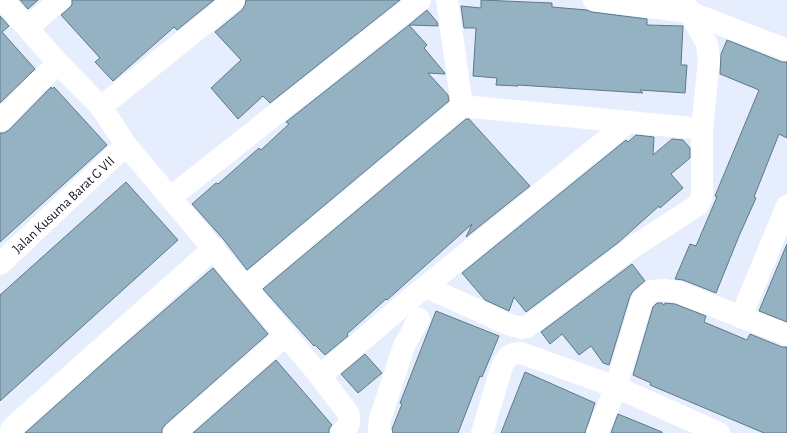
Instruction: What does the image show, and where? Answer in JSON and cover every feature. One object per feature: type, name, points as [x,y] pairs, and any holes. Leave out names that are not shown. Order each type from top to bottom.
[{"type":"street","points":[[3,0],[58,63],[101,107],[126,145],[320,376],[348,413],[350,419],[349,426],[341,433]]},
{"type":"street","points":[[28,27],[60,0]]},
{"type":"street","points":[[101,107],[234,0]]},
{"type":"street","points":[[171,197],[420,0]]},
{"type":"street","points":[[447,0],[462,106]]},
{"type":"street","points":[[594,0],[686,6],[787,50]]},
{"type":"street","points":[[426,287],[510,325],[522,328],[527,327],[633,247],[698,205],[702,197],[702,129],[709,60],[707,44],[686,6]]},
{"type":"street","points":[[0,121],[58,63]]},
{"type":"street","points":[[246,287],[462,106],[702,129]]},
{"type":"street","points":[[320,376],[426,287],[628,122]]},
{"type":"street","name":"Jalan Kusuma Barat G VII","points":[[0,264],[126,145]]},
{"type":"street","points":[[741,317],[787,206]]},
{"type":"street","points":[[10,433],[12,428],[214,248]]},
{"type":"street","points":[[597,433],[616,387],[642,300],[651,291],[664,290],[678,292],[787,335]]},
{"type":"street","points":[[381,433],[379,429],[380,419],[404,346],[419,319]]},
{"type":"street","points":[[174,433],[286,335]]},
{"type":"street","points":[[482,433],[502,366],[507,358],[513,353],[521,353],[616,387],[719,433]]},
{"type":"building","points":[[20,0],[38,0],[28,9]]},
{"type":"building","points":[[72,0],[214,0],[177,30],[174,27],[113,81],[95,62],[100,58],[61,15],[72,5]]},
{"type":"building","points":[[246,0],[400,0],[270,103],[263,96],[238,119],[211,88],[241,60],[215,32],[242,10]]},
{"type":"building","points":[[481,0],[552,3],[552,7],[587,10],[592,12],[647,19],[647,25],[683,26],[681,65],[687,65],[685,93],[640,90],[643,93],[496,85],[497,78],[473,76],[476,28],[464,28],[461,6],[481,8]]},
{"type":"building","points":[[427,10],[437,22],[438,26],[409,25]]},
{"type":"building","points":[[0,16],[9,26],[2,32],[35,69],[0,103]]},
{"type":"building","points":[[409,25],[427,45],[424,48],[444,72],[445,74],[428,73],[448,95],[449,101],[247,270],[224,240],[192,204],[216,183],[218,184],[259,148],[261,150],[289,124],[286,122]]},
{"type":"building","points":[[727,40],[782,62],[787,62],[787,138],[779,134],[754,197],[756,198],[716,293],[683,280],[675,279],[690,244],[696,246],[759,90],[720,74],[721,54]]},
{"type":"building","points":[[51,87],[52,89],[54,87],[107,145],[0,242],[0,133],[4,133],[9,130]]},
{"type":"building","points":[[466,119],[469,119],[530,186],[466,237],[472,224],[387,300],[386,299],[347,334],[348,336],[325,355],[315,345],[314,346],[263,289]]},
{"type":"building","points":[[636,135],[654,137],[653,155],[672,139],[683,140],[690,148],[690,158],[671,174],[683,188],[660,208],[659,206],[619,242],[526,312],[514,297],[509,311],[485,300],[462,273],[626,140],[628,142]]},
{"type":"building","points":[[126,182],[178,240],[0,401],[0,295]]},
{"type":"building","points":[[787,244],[787,322],[759,311]]},
{"type":"building","points":[[632,264],[645,281],[633,291],[630,296],[609,365],[603,363],[591,346],[579,355],[562,334],[550,344],[541,332]]},
{"type":"building","points":[[213,268],[268,334],[166,424],[162,429],[162,433],[25,433],[111,356]]},
{"type":"building","points":[[657,303],[662,303],[664,305],[665,303],[675,304],[706,316],[704,322],[747,340],[750,334],[782,347],[787,347],[787,433],[764,433],[650,385],[651,383],[633,375],[653,307]]},
{"type":"building","points":[[436,311],[499,336],[482,377],[480,376],[458,433],[393,433],[392,429],[402,404],[400,403]]},
{"type":"building","points":[[365,354],[382,373],[358,393],[341,374]]},
{"type":"building","points":[[276,360],[332,425],[329,429],[329,433],[193,433]]},
{"type":"building","points":[[525,372],[595,403],[585,433],[501,433]]},
{"type":"building","points":[[618,414],[662,432],[662,433],[611,433]]}]
